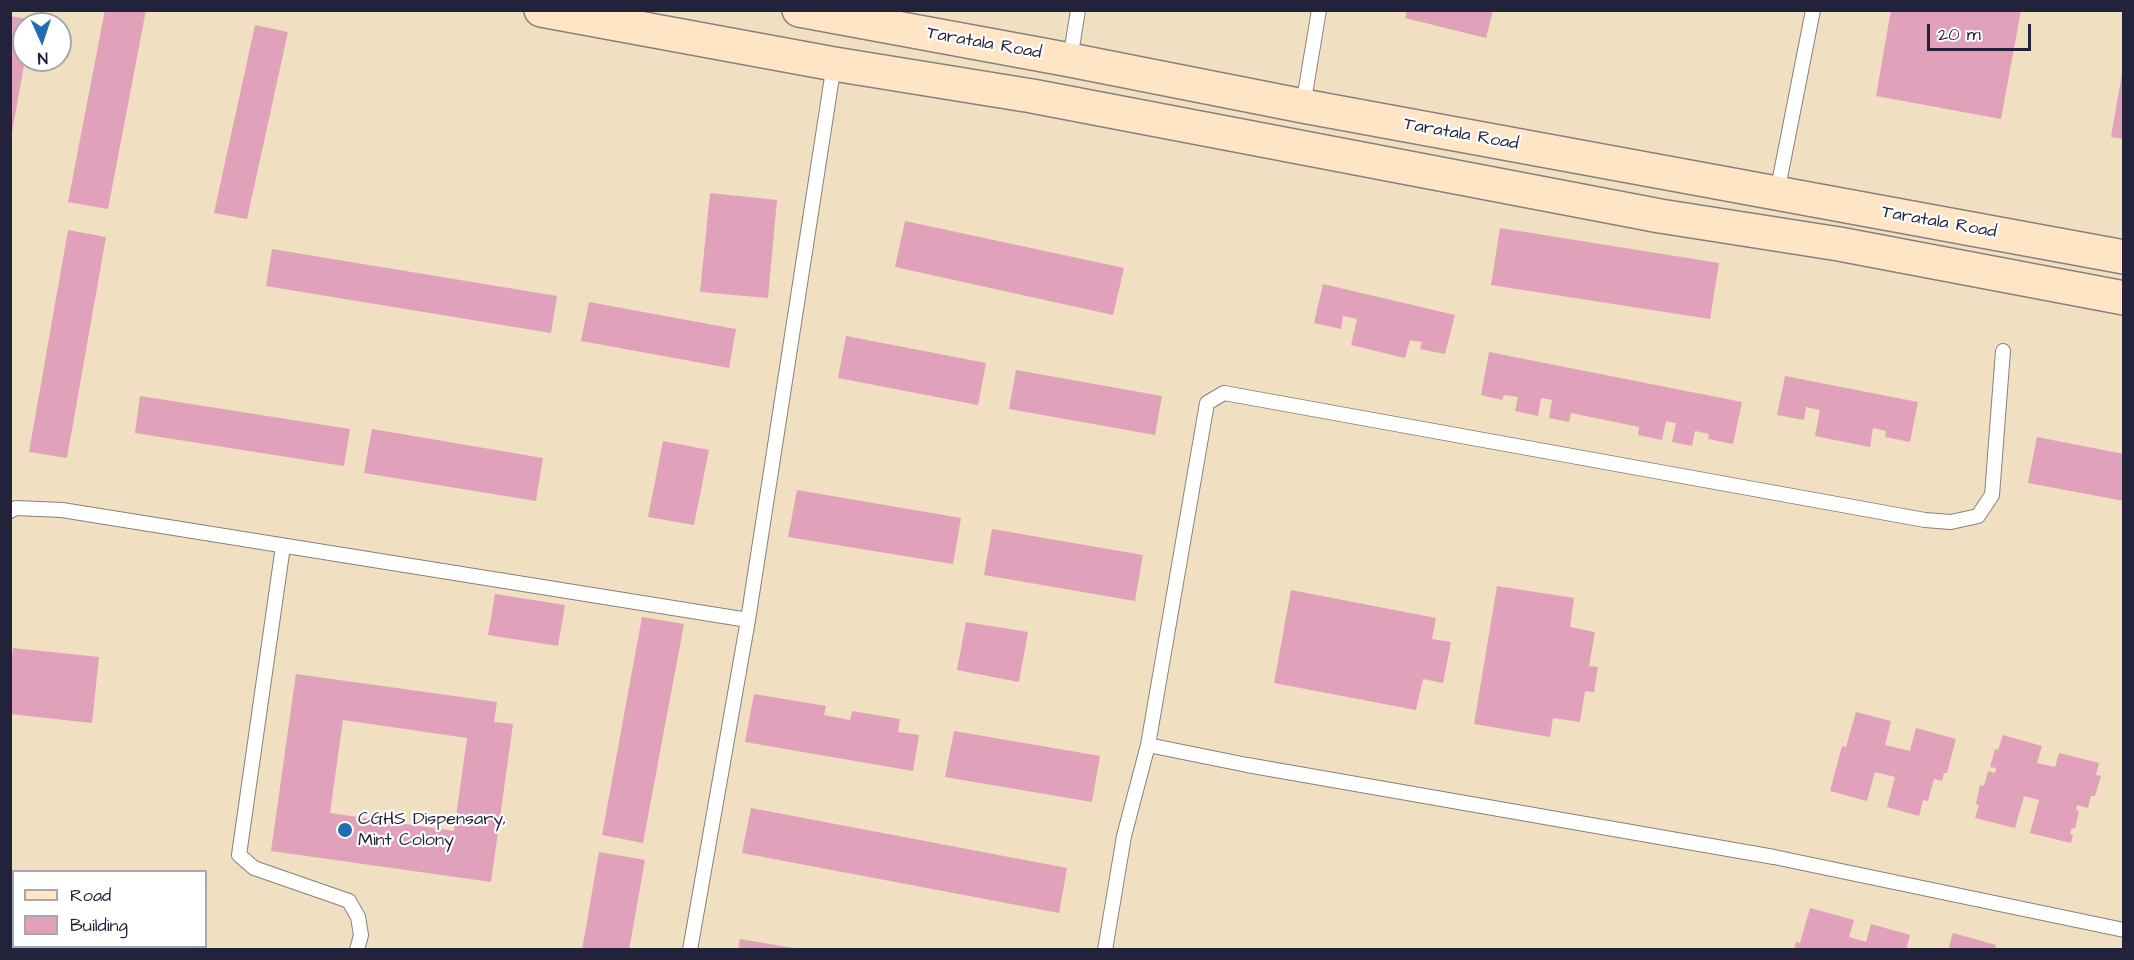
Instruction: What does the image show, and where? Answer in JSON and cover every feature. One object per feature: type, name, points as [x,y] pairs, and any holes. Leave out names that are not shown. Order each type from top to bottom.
[{"type":"main road","points":[[541,10],[834,64],[1032,96],[1660,216],[1839,244],[2124,298]]},
{"type":"main road","name":"Taratala Road","points":[[799,10],[1303,106],[2124,257]]},
{"type":"lane","points":[[1070,60],[1078,10]]},
{"type":"lane","points":[[1303,106],[1319,10]]},
{"type":"lane","points":[[1777,194],[1813,10]]},
{"type":"lane","points":[[690,950],[748,620],[834,64]]},
{"type":"lane","points":[[1105,950],[1124,836],[1148,745],[1208,403],[1224,393],[1925,520],[1951,522],[1978,516],[1992,495],[2003,351]]},
{"type":"lane","points":[[10,511],[16,508],[62,510],[748,620]]},
{"type":"lane","points":[[283,546],[239,855],[254,868],[350,901],[358,917],[361,934],[357,950]]},
{"type":"lane","points":[[1148,745],[1258,767],[1774,857],[2124,930]]},
{"type":"building","points":[[105,10],[146,10],[108,209],[68,202]]},
{"type":"building","points":[[1407,10],[1493,10],[1486,38],[1405,18]]},
{"type":"building","points":[[1891,10],[2021,10],[2001,119],[1876,96]]},
{"type":"building","points":[[10,16],[12,16],[12,72],[23,72],[12,132]]},
{"type":"building","points":[[255,25],[288,32],[247,219],[214,213]]},
{"type":"building","points":[[2122,74],[2124,74],[2124,139],[2111,137]]},
{"type":"building","points":[[710,193],[777,200],[768,298],[700,292]]},
{"type":"building","points":[[905,221],[1124,268],[1113,315],[895,267]]},
{"type":"building","points":[[1500,228],[1719,263],[1710,319],[1491,285]]},
{"type":"building","points":[[68,230],[106,237],[67,458],[29,452]]},
{"type":"building","points":[[272,249],[557,296],[551,333],[266,286]]},
{"type":"building","points":[[1323,284],[1455,315],[1445,354],[1420,349],[1422,342],[1410,340],[1405,358],[1351,345],[1357,319],[1343,316],[1341,329],[1314,323]]},
{"type":"building","points":[[589,302],[736,329],[729,368],[581,341]]},
{"type":"building","points":[[846,336],[986,363],[978,405],[838,378]]},
{"type":"building","points":[[1489,352],[1742,402],[1733,444],[1708,439],[1709,434],[1695,431],[1692,446],[1672,442],[1676,423],[1666,421],[1662,440],[1638,435],[1639,427],[1571,413],[1569,422],[1549,418],[1552,400],[1541,398],[1538,416],[1515,411],[1518,397],[1504,395],[1502,400],[1481,395]]},
{"type":"building","points":[[1016,370],[1162,396],[1155,435],[1009,409]]},
{"type":"building","points":[[1785,376],[1918,402],[1910,442],[1885,437],[1886,431],[1873,428],[1870,447],[1815,436],[1820,410],[1806,407],[1804,420],[1777,415]]},
{"type":"building","points":[[140,396],[350,429],[344,466],[135,433]]},
{"type":"building","points":[[372,429],[543,458],[536,501],[364,473]]},
{"type":"building","points":[[2037,437],[2124,454],[2124,501],[2028,483]]},
{"type":"building","points":[[663,441],[709,450],[694,525],[648,517]]},
{"type":"building","points":[[797,490],[961,518],[953,564],[788,537]]},
{"type":"building","points":[[992,529],[1143,555],[1135,601],[984,575]]},
{"type":"building","points":[[1497,586],[1574,598],[1570,627],[1595,632],[1589,666],[1598,667],[1594,692],[1585,691],[1580,722],[1553,718],[1550,737],[1474,724]]},
{"type":"building","points":[[1291,590],[1436,618],[1432,639],[1451,642],[1443,683],[1423,679],[1416,710],[1274,683]]},
{"type":"building","points":[[495,594],[565,605],[558,646],[488,635]]},
{"type":"building","points":[[642,617],[684,624],[643,843],[602,835]]},
{"type":"building","points":[[966,622],[1028,632],[1019,682],[957,670]]},
{"type":"building","points":[[13,648],[99,657],[92,723],[10,714],[10,673]]},
{"type":"building","points":[[296,674],[497,702],[494,722],[513,724],[491,882],[271,851]],"holes":[[[343,720],[467,738],[454,831],[330,813]]]},
{"type":"building","points":[[754,694],[826,706],[824,715],[850,720],[852,711],[900,719],[898,732],[919,735],[913,771],[745,742]]},
{"type":"building","points":[[1856,712],[1891,721],[1885,745],[1910,751],[1916,728],[1956,739],[1947,773],[1944,773],[1942,781],[1934,779],[1928,801],[1923,800],[1919,816],[1887,807],[1895,777],[1875,772],[1867,801],[1830,791],[1842,746],[1846,747]]},
{"type":"building","points":[[954,731],[1100,756],[1092,802],[945,777]]},
{"type":"building","points":[[2003,735],[2042,746],[2037,763],[2055,767],[2059,753],[2099,763],[2096,775],[2101,776],[2095,796],[2091,796],[2088,808],[2077,805],[2076,810],[2079,811],[2075,829],[2072,828],[2070,834],[2073,835],[2071,843],[2030,833],[2039,800],[2024,796],[2015,828],[1975,818],[1979,805],[1976,804],[1980,785],[1984,786],[1988,771],[1995,773],[1996,768],[1990,767],[1995,749],[1998,750]]},
{"type":"building","points":[[751,808],[1067,868],[1059,913],[742,853]]},
{"type":"building","points":[[599,852],[645,860],[629,950],[582,950]]},
{"type":"building","points":[[1810,908],[1854,920],[1849,937],[1866,942],[1871,924],[1910,935],[1906,950],[1794,950],[1796,942],[1800,943]]},
{"type":"building","points":[[1953,933],[1996,945],[1995,950],[1948,950]]},
{"type":"building","points":[[740,939],[793,948],[792,950],[738,950]]},
{"type":"place","name":"CGHS Dispensary, Mint Colony","points":[[345,830]]}]
